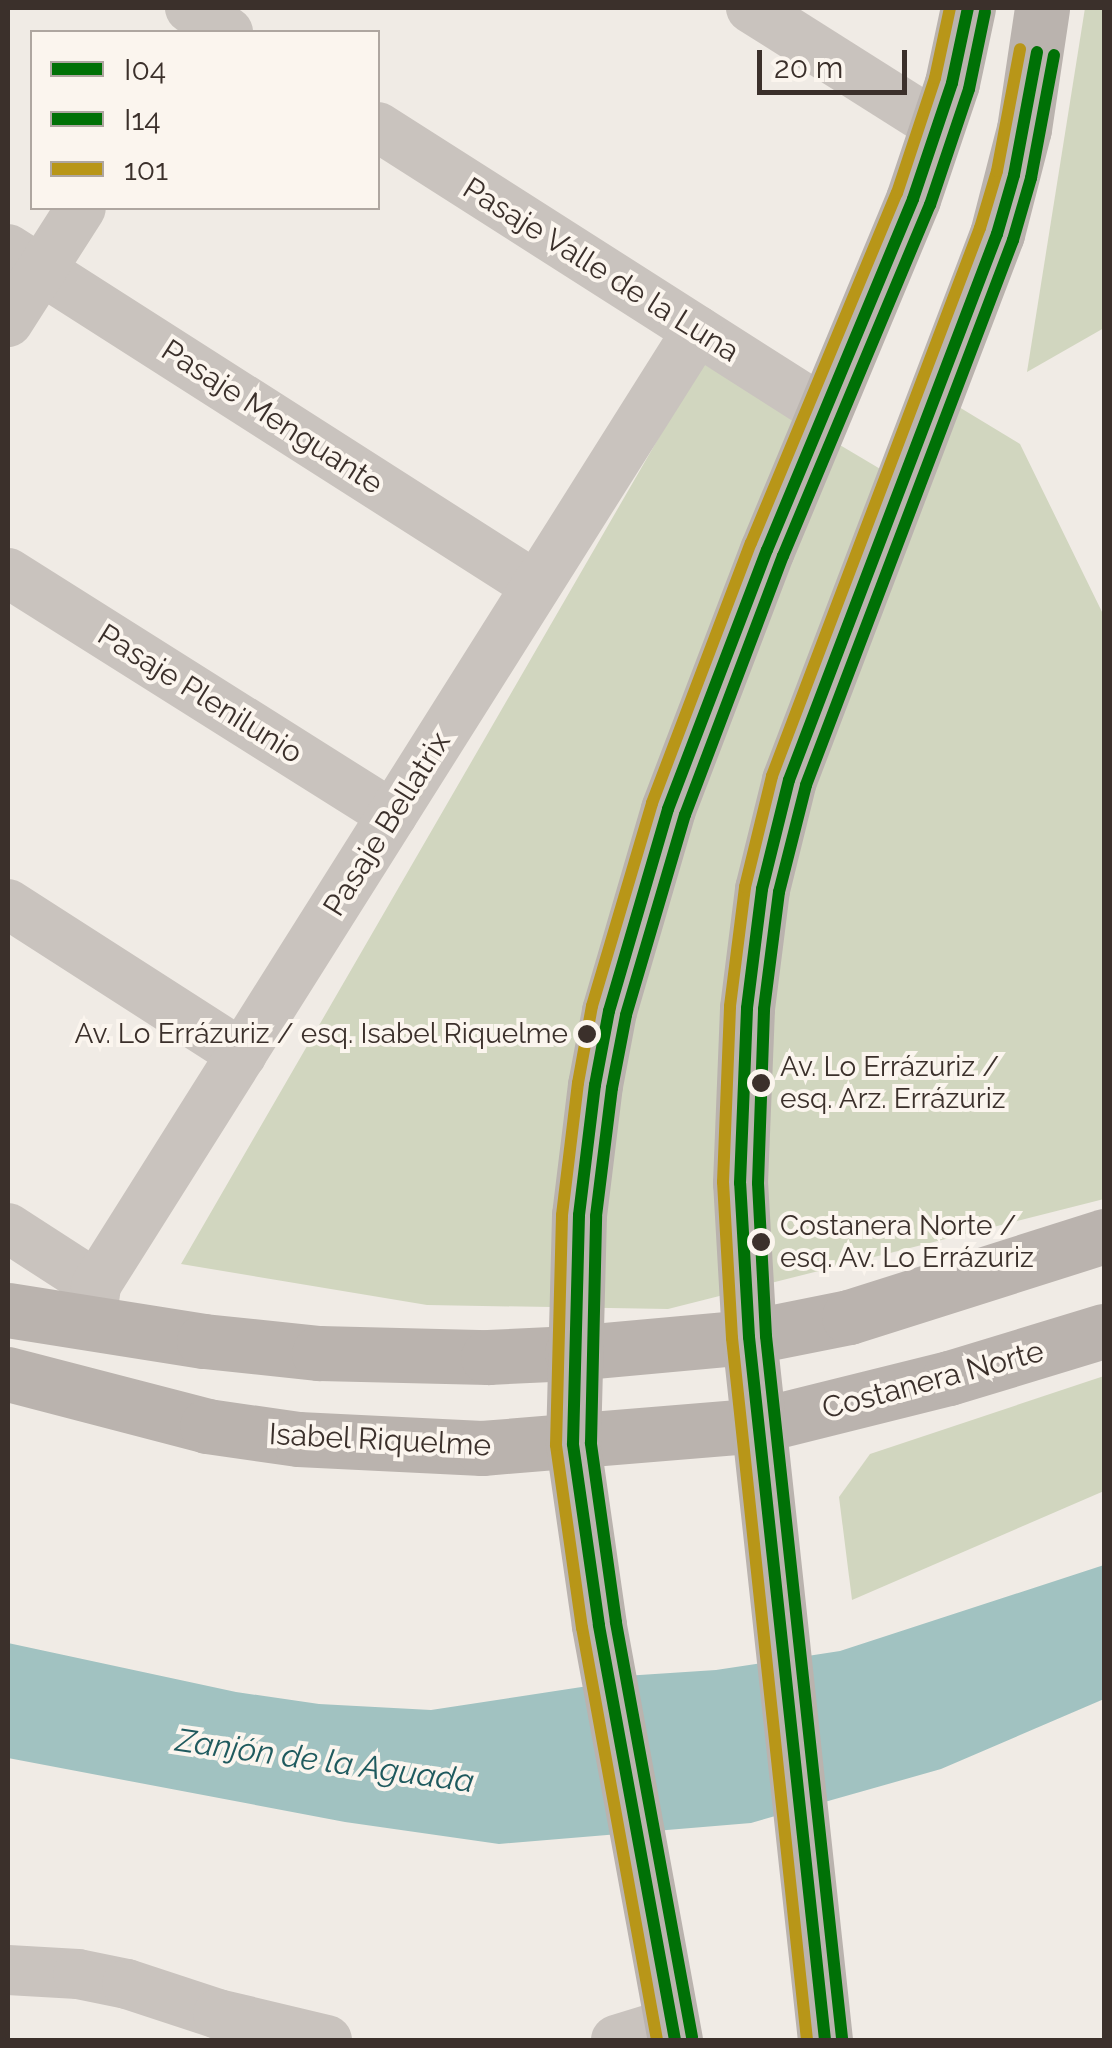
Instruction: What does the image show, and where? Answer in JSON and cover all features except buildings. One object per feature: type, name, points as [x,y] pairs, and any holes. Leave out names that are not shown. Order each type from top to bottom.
[{"type":"main road","points":[[673,2032],[599,1625],[574,1444],[572,1353],[586,1142],[609,1011],[636,909],[716,678],[938,126],[968,8]]},
{"type":"main road","points":[[825,2040],[749,1336],[740,1183],[741,1096],[751,970],[772,845],[812,716],[996,234],[1024,130],[1042,8]]},
{"type":"main road","points":[[8,1310],[93,1303],[204,1341],[318,1353],[488,1358],[572,1353],[749,1336],[849,1317],[1104,1236]]},
{"type":"main road","name":"Costanera Norte","points":[[760,1425],[949,1378],[1104,1330]]},
{"type":"main road","name":"Isabel Riquelme","points":[[8,1374],[136,1410],[298,1439],[426,1448],[574,1444],[760,1425]]},
{"type":"street","points":[[751,8],[938,126]]},
{"type":"street","name":"Pasaje Valle de la Luna","points":[[380,129],[825,412]]},
{"type":"street","points":[[8,322],[24,259],[79,210]]},
{"type":"street","name":"Pasaje Menguante","points":[[24,259],[536,586]]},
{"type":"street","name":"Pasaje Bellatrix","points":[[93,1303],[242,1054],[697,330]]},
{"type":"street","name":"Pasaje Plenilunio","points":[[8,573],[392,815]]},
{"type":"street","points":[[8,904],[242,1054]]},
{"type":"street","points":[[8,1228],[93,1303]]},
{"type":"street","points":[[8,1970],[78,1974],[127,1984],[218,2014],[327,2040]]},
{"type":"street","points":[[616,2040],[673,2032]]},
{"type":"green space","points":[[1085,8],[1104,8],[1104,328],[1027,372]]},
{"type":"green space","points":[[702,363],[919,492],[954,404],[1020,444],[1104,616],[1104,1199],[668,1309],[427,1305],[181,1264]]},
{"type":"green space","points":[[1104,1376],[1104,1491],[852,1600],[839,1497],[870,1454]]},
{"type":"water","name":"Zanjón de la Aguada","points":[[1104,1565],[1104,1699],[941,1769],[751,1823],[499,1844],[345,1822],[8,1758],[8,1643],[236,1692],[319,1704],[431,1710],[634,1679],[609,1677],[716,1670],[840,1651]]},
{"type":"transit line","name":"101","points":[[657,2040],[582,1628],[556,1445],[562,1215],[578,1083],[592,1006],[652,803],[751,543],[897,193],[935,78],[950,8]]},
{"type":"transit line","name":"I04","points":[[675,2040],[599,1625],[573,1444],[579,1215],[595,1085],[609,1011],[668,809],[767,550],[913,199],[952,83],[968,8]]},
{"type":"transit line","name":"I14","points":[[692,2037],[616,1622],[591,1443],[596,1216],[612,1088],[626,1015],[685,815],[783,556],[930,205],[969,89],[985,12]]},
{"type":"transit line","name":"101","points":[[807,2040],[732,1338],[723,1182],[730,1006],[745,887],[772,776],[980,228],[997,171],[1020,49]]},
{"type":"transit line","name":"I04","points":[[825,2040],[749,1337],[740,1183],[747,1008],[762,889],[789,780],[997,234],[1014,175],[1037,52]]},
{"type":"transit line","name":"I14","points":[[842,2038],[766,1336],[758,1183],[764,1009],[779,892],[806,785],[1013,240],[1031,178],[1054,55]]},
{"type":"place","name":"Av. Lo Errázuriz / esq. Isabel Riquelme","points":[[587,1034]]},
{"type":"place","name":"Av. Lo Errázuriz / esq. Arz. Errázuriz","points":[[761,1083]]},
{"type":"place","name":"Costanera Norte / esq. Av. Lo Errázuriz","points":[[761,1242]]}]
